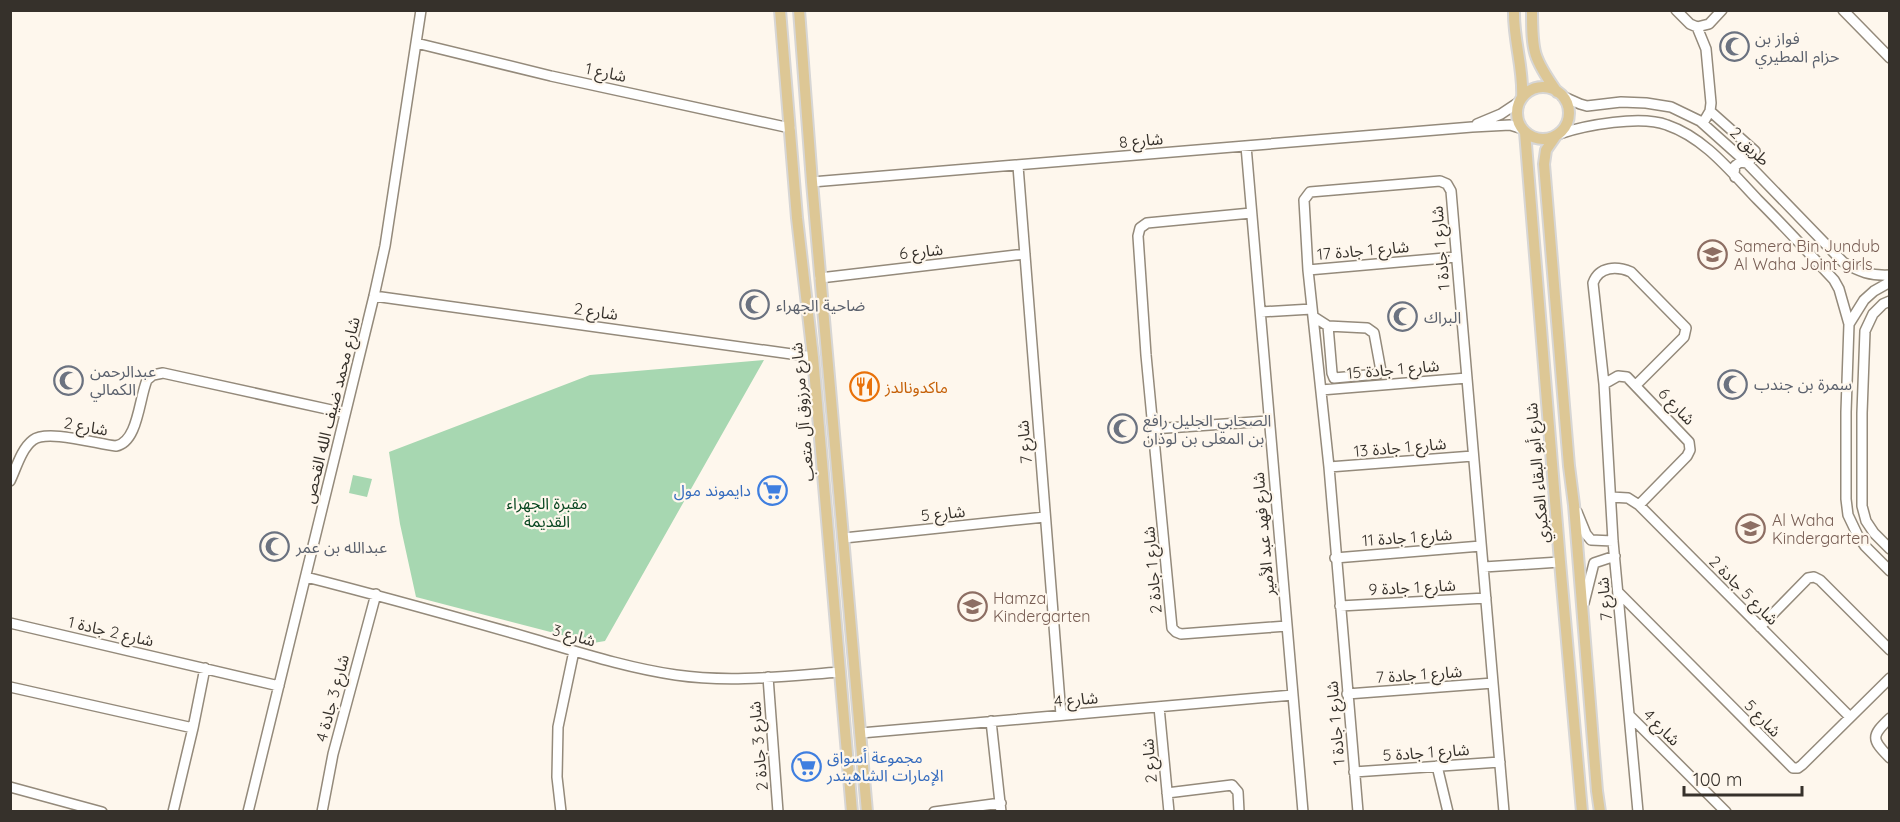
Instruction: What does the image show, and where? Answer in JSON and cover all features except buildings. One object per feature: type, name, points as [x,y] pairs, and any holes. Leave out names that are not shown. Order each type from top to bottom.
[{"type":"main road","name":"شارع مرزوق آل متعب","points":[[780,10],[797,218],[820,434],[852,812]]},
{"type":"main road","name":"شارع مرزوق آل متعب","points":[[799,10],[867,812]]},
{"type":"main road","points":[[1514,10],[1514,37],[1523,87],[1517,116],[1524,131],[1534,138],[1541,139],[1557,135],[1567,123],[1569,109],[1536,60],[1532,44],[1532,10]]},
{"type":"main road","points":[[1521,100],[1532,90],[1540,87],[1560,94]]},
{"type":"main road","name":"شارع أبو البقاء العكبري","points":[[1524,131],[1582,812]]},
{"type":"main road","name":"شارع أبو البقاء العكبري","points":[[1557,135],[1546,150],[1544,164],[1600,812]]},
{"type":"main road","points":[[1545,378],[1551,376],[1556,380],[1564,451],[1569,466]]},
{"type":"main road","points":[[820,434],[826,438],[835,434]]},
{"type":"main road","points":[[822,458],[831,454],[837,458]]},
{"type":"main road","points":[[1572,697],[1578,708],[1586,788],[1590,793],[1597,791]]},
{"type":"main road","points":[[848,758],[854,762],[863,757]]},
{"type":"main road","points":[[850,782],[859,778],[865,782]]},
{"type":"street","name":"شارع محمد ضيف الله القحص","points":[[248,812],[385,246],[421,10]]},
{"type":"street","points":[[1676,10],[1690,24],[1698,27],[1709,24],[1722,10]]},
{"type":"street","points":[[1843,10],[1890,58]]},
{"type":"street","points":[[1698,27],[1706,49],[1711,103],[1710,111],[1703,123]]},
{"type":"street","name":"شارع 1","points":[[416,44],[790,128]]},
{"type":"street","name":"طريق 2","points":[[1560,94],[1587,106],[1622,102],[1671,107],[1703,123],[1747,163],[1844,262],[1856,270],[1874,276],[1890,275]]},
{"type":"street","name":"شارع 8","points":[[1472,127],[1501,114],[1521,100]]},
{"type":"street","points":[[1710,111],[1754,149],[1754,156],[1747,163],[1740,162],[1735,166],[1736,177]]},
{"type":"street","name":"طريق 2","points":[[1557,135],[1591,125],[1651,121],[1666,124],[1690,134],[1736,177],[1834,280],[1839,289],[1849,324],[1846,412],[1848,515],[1865,546],[1890,571]]},
{"type":"street","name":"شارع 8","points":[[812,182],[1472,127],[1510,125],[1524,131]]},
{"type":"street","name":"شارع فهد عبد الأمير","points":[[1246,146],[1303,812]]},
{"type":"street","name":"شارع 7","points":[[1018,166],[1061,716]]},
{"type":"street","name":"شارع 1 جادة 1","points":[[1358,812],[1329,467],[1308,270],[1304,203],[1310,192],[1440,181],[1447,184],[1450,191],[1504,812]]},
{"type":"street","name":"شارع 1 جادة 2","points":[[1251,213],[1147,223],[1140,228],[1138,236],[1152,429],[1174,630],[1181,634],[1287,626]]},
{"type":"street","points":[[1811,255],[1823,251],[1824,242]]},
{"type":"street","name":"شارع 6","points":[[820,278],[1025,254]]},
{"type":"street","name":"شارع 1 جادة 17","points":[[1308,270],[1456,257]]},
{"type":"street","name":"شارع 7","points":[[1636,385],[1684,337],[1686,328],[1637,276],[1625,269],[1613,268],[1600,272],[1593,283],[1604,384],[1613,541],[1638,812]]},
{"type":"street","points":[[1849,324],[1864,300],[1890,282]]},
{"type":"street","name":"شارع 2","points":[[374,296],[813,357]]},
{"type":"street","points":[[1890,301],[1878,309],[1867,324],[1863,341],[1862,413],[1862,506],[1866,521],[1874,534],[1890,549]]},
{"type":"street","points":[[1261,312],[1313,313],[1328,326],[1367,328],[1374,333],[1381,371],[1378,374],[1334,378],[1328,326]]},
{"type":"street","points":[[1847,372],[1854,380],[1858,380],[1863,374]]},
{"type":"street","name":"شارع 2","points":[[10,482],[27,446],[39,437],[51,436],[122,445],[132,434],[147,380],[153,375],[163,373],[345,412]]},
{"type":"street","name":"شارع 6","points":[[1604,384],[1623,375],[1627,377],[1687,437],[1690,445],[1687,456],[1638,505]]},
{"type":"street","name":"شارع 1 جادة 15","points":[[1321,390],[1467,378]]},
{"type":"street","points":[[1846,412],[1855,406],[1862,413]]},
{"type":"street","points":[[1152,429],[1268,421]]},
{"type":"street","name":"شارع 1 جادة 13","points":[[1329,467],[1473,456]]},
{"type":"street","name":"شارع 5 جادة 2","points":[[1611,497],[1628,498],[1638,505],[1850,717]]},
{"type":"street","points":[[1574,505],[1586,534],[1591,540],[1613,541]]},
{"type":"street","name":"شارع 5","points":[[844,538],[1046,517]]},
{"type":"street","name":"شارع 1 جادة 11","points":[[1335,558],[1481,546]]},
{"type":"street","points":[[1865,546],[1869,546],[1890,560]]},
{"type":"street","points":[[1583,612],[1593,563],[1615,556]]},
{"type":"street","points":[[1484,567],[1560,562]]},
{"type":"street","name":"شارع 3","points":[[306,577],[376,594],[574,651],[678,675],[723,678],[840,672]]},
{"type":"street","points":[[1760,627],[1808,578],[1814,577],[1820,580],[1890,650]]},
{"type":"street","name":"شارع 5","points":[[1619,592],[1793,768],[1802,765],[1890,678]]},
{"type":"street","name":"شارع 3 جادة 4","points":[[322,812],[333,754],[376,594]]},
{"type":"street","name":"شارع 1 جادة 9","points":[[1340,606],[1486,598]]},
{"type":"street","name":"شارع 2 جادة 1","points":[[10,623],[279,686]]},
{"type":"street","points":[[561,812],[557,777],[558,727],[574,651]]},
{"type":"street","points":[[173,812],[205,668]]},
{"type":"street","name":"شارع 3 جادة 2","points":[[768,677],[778,812]]},
{"type":"street","name":"شارع 1 جادة 7","points":[[1347,694],[1493,683]]},
{"type":"street","points":[[10,687],[193,728]]},
{"type":"street","name":"شارع 4","points":[[861,733],[1293,695]]},
{"type":"street","name":"شارع 2","points":[[1159,707],[1169,812]]},
{"type":"street","name":"شارع 4","points":[[1629,715],[1726,812]]},
{"type":"street","points":[[1890,718],[1876,731],[1875,736],[1877,744],[1890,758]]},
{"type":"street","points":[[934,812],[1001,807],[991,721]]},
{"type":"street","name":"شارع 1 جادة 5","points":[[1354,772],[1500,762]]},
{"type":"street","points":[[1437,766],[1448,812]]},
{"type":"street","points":[[1167,793],[1232,785],[1238,792],[1239,812]]},
{"type":"street","points":[[10,787],[102,812]]},
{"type":"green space","name":"مقبرة الجهراء القديمة","points":[[764,360],[605,641],[593,643],[416,597],[400,524],[389,452],[590,375]]},
{"type":"green space","points":[[353,475],[372,479],[367,497],[349,493]]},
{"type":"place","name":"فواز بن حزام المطيري","points":[[1734,47]]},
{"type":"place","name":"Samera Bin Jundub Al Waha Joint girls","points":[[1713,255]]},
{"type":"place","name":"ضاحية الجهراء","points":[[755,305]]},
{"type":"place","name":"البراك","points":[[1403,317]]},
{"type":"place","name":"عبدالرحمن الكمالي","points":[[69,380]]},
{"type":"place","name":"سمرة بن جندب","points":[[1733,384]]},
{"type":"place","name":"ماكدونالدز","points":[[864,387]]},
{"type":"place","name":"الصحابي الجليل رافع بن المعلى بن لوذان","points":[[1122,429]]},
{"type":"place","name":"دايموند مول","points":[[772,490]]},
{"type":"place","name":"Al Waha Kindergarten","points":[[1751,529]]},
{"type":"place","name":"عبدالله بن عمر","points":[[275,547]]},
{"type":"place","name":"Hamza Kindergarten","points":[[972,607]]},
{"type":"place","name":"مجموعة أسواق الإمارات الشاهبندر","points":[[806,766]]}]
